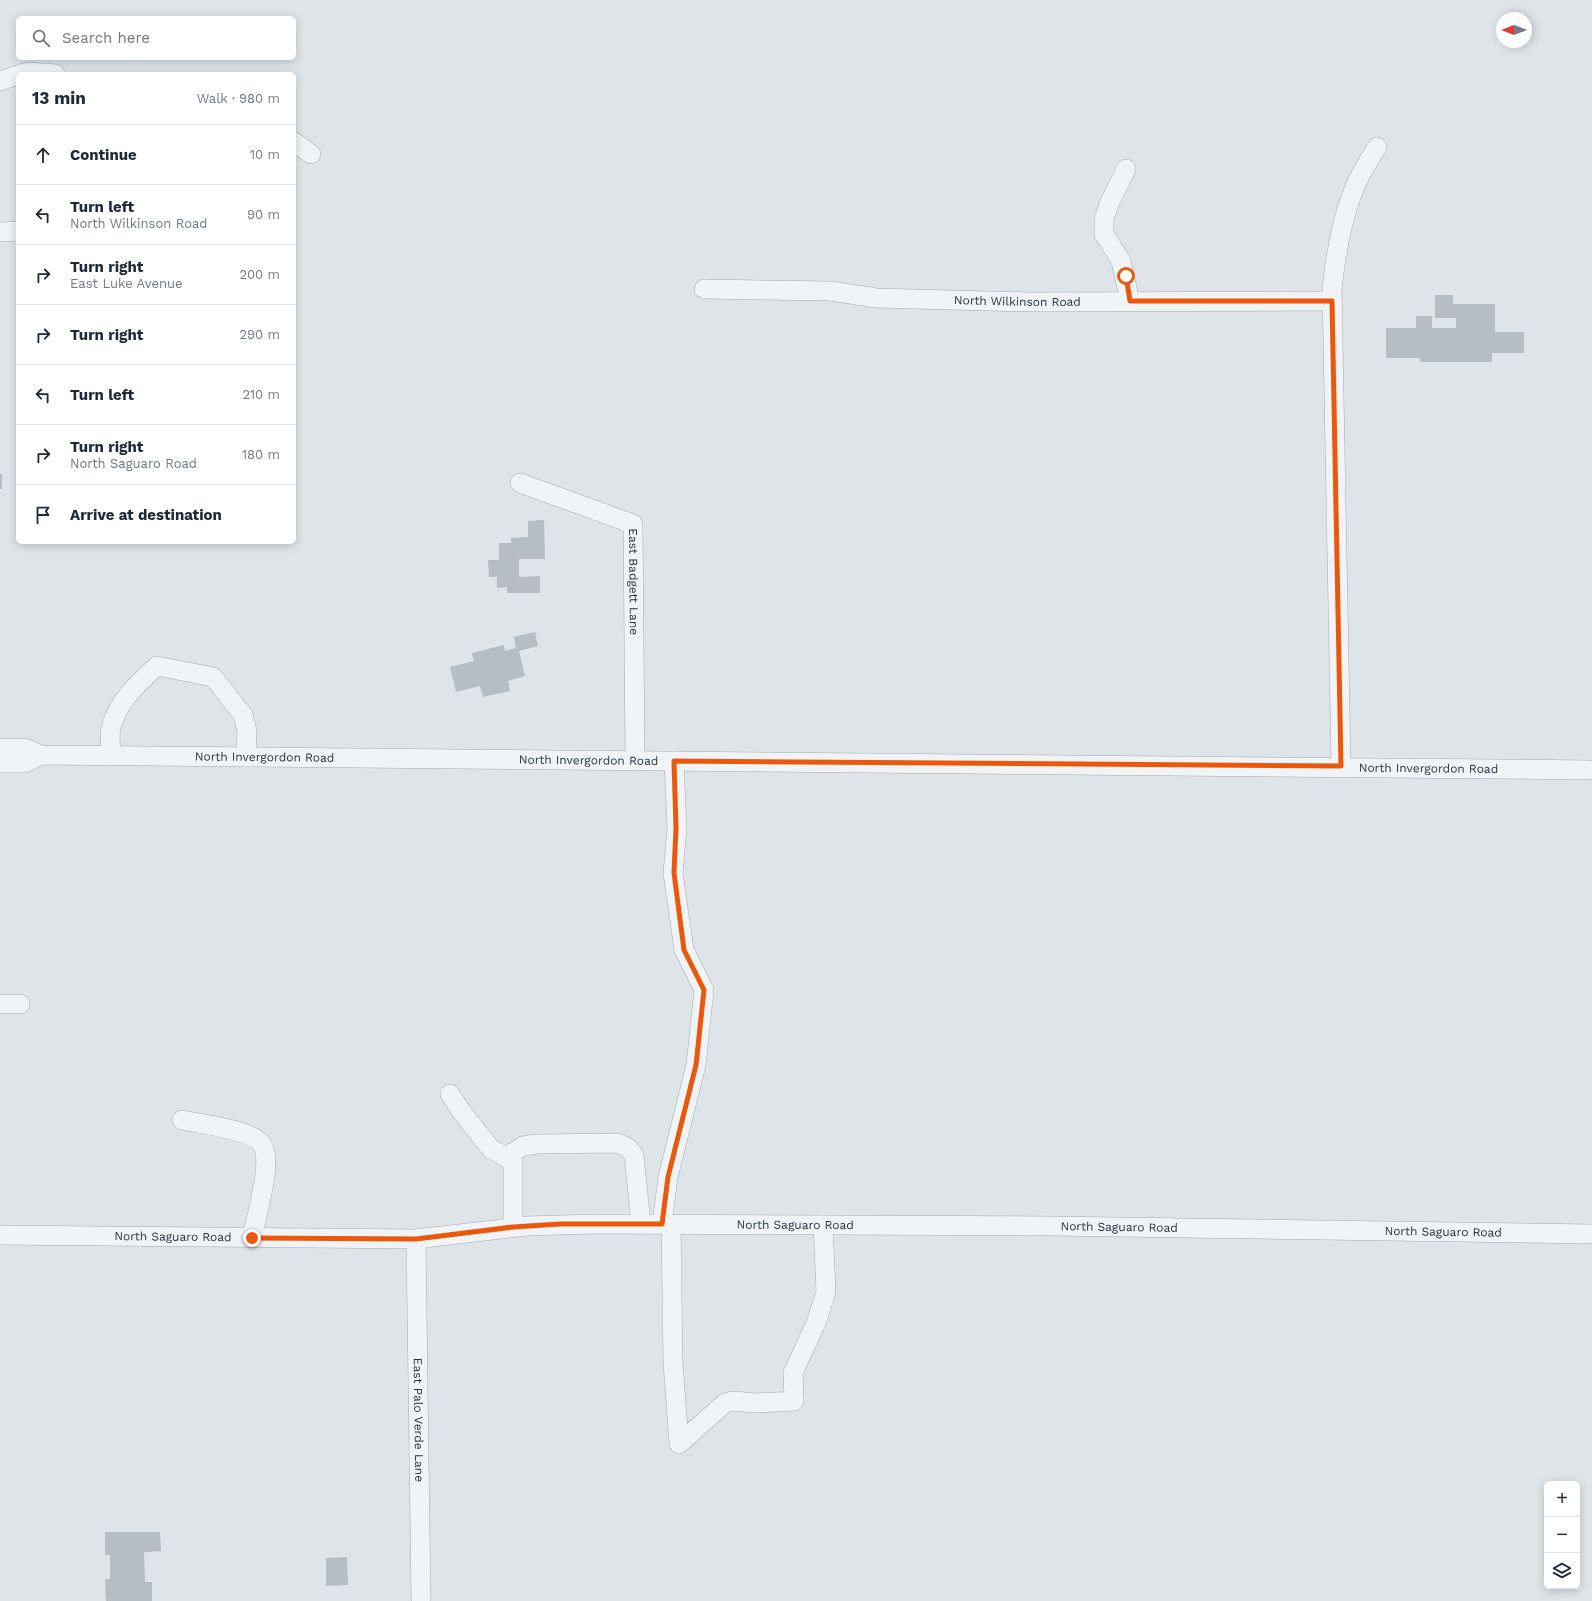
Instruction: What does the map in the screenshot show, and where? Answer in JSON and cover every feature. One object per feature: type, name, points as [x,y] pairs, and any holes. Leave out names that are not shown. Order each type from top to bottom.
[{"type":"street","points":[[0,81],[16,75]]},
{"type":"street","points":[[296,143],[311,154]]},
{"type":"street","points":[[1341,766],[1332,301],[1336,254],[1344,220],[1357,182],[1377,147]]},
{"type":"street","points":[[1126,169],[1109,204],[1104,219],[1104,234],[1121,262],[1130,301]]},
{"type":"street","points":[[0,232],[16,231]]},
{"type":"street","name":"North Wilkinson Road","points":[[704,289],[831,291],[876,298],[1031,302],[1332,301]]},
{"type":"street","name":"East Badgett Lane","points":[[520,483],[633,524],[635,760]]},
{"type":"street","points":[[111,756],[111,728],[120,709],[130,690],[157,666],[213,677],[243,715],[247,732],[246,757]]},
{"type":"street","name":"North Invergordon Road","points":[[0,748],[25,748],[41,756]]},
{"type":"street","name":"North Invergordon Road","points":[[0,763],[25,763],[41,756],[111,756],[1341,766],[1592,770]]},
{"type":"street","points":[[674,761],[676,828],[674,873],[684,950],[704,990],[696,1065],[668,1177],[666,1224],[679,1444],[725,1403],[733,1401],[755,1403],[794,1401],[793,1373],[816,1323],[826,1292],[824,1225]]},
{"type":"street","points":[[0,1004],[20,1004]]},
{"type":"street","points":[[450,1094],[461,1111],[491,1149],[506,1157],[513,1163],[513,1227]]},
{"type":"street","points":[[182,1120],[243,1133],[258,1140],[265,1148],[266,1170],[252,1238]]},
{"type":"street","points":[[506,1157],[524,1146],[537,1144],[618,1143],[628,1148],[634,1155],[641,1224]]},
{"type":"street","name":"North Saguaro Road","points":[[0,1235],[416,1239],[513,1227],[560,1224],[824,1225],[1592,1234]]},
{"type":"street","name":"East Palo Verde Lane","points":[[416,1239],[420,1601]]},
{"type":"building","points":[[1435,295],[1453,295],[1453,304],[1495,304],[1495,332],[1524,332],[1524,353],[1492,353],[1492,362],[1420,362],[1420,358],[1386,358],[1386,328],[1416,328],[1416,316],[1432,316],[1432,328],[1456,328],[1456,318],[1435,318]]},
{"type":"building","points":[[0,474],[2,474],[2,489],[0,489]]},
{"type":"building","points":[[544,520],[545,559],[519,559],[519,577],[540,576],[540,593],[507,593],[507,587],[497,588],[497,577],[489,577],[488,560],[499,560],[499,543],[511,543],[511,538],[528,537],[528,521]]},
{"type":"building","points":[[535,632],[538,646],[519,651],[525,676],[508,681],[510,691],[483,697],[480,686],[456,692],[450,667],[474,661],[472,653],[504,645],[505,651],[516,648],[514,637]]},
{"type":"building","points":[[105,1532],[160,1532],[161,1551],[144,1552],[145,1582],[152,1582],[152,1601],[106,1601],[105,1579],[110,1579],[110,1555],[105,1555]]},
{"type":"building","points":[[347,1557],[348,1585],[326,1586],[326,1558]]},
{"type":"route","points":[[252,1238],[416,1239],[444,1237],[513,1227],[560,1224],[662,1224],[668,1177],[696,1065],[702,1027],[704,990],[684,950],[674,873],[676,828],[674,761],[1341,766],[1332,301],[1130,301],[1126,276]]}]
